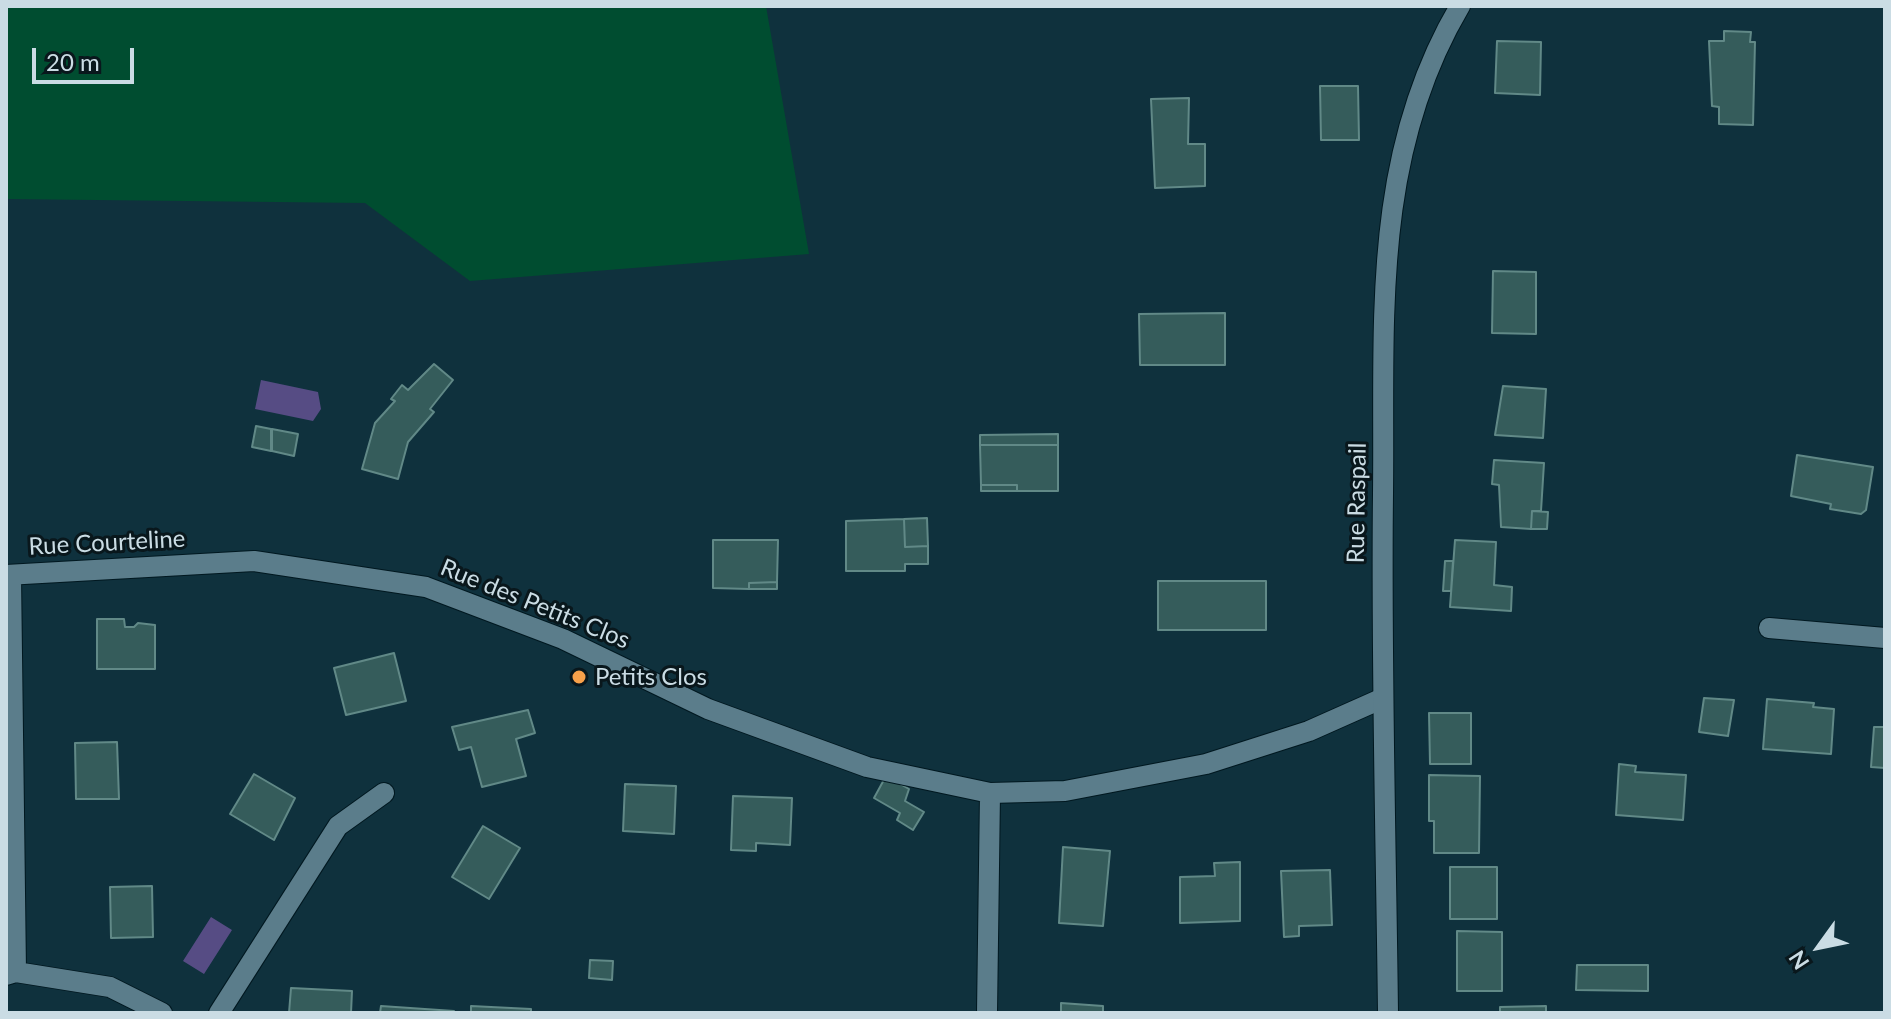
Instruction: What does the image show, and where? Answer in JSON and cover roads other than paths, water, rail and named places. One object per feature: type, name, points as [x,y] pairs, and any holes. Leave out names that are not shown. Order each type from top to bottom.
[{"type":"street","name":"Rue Raspail","points":[[1388,1013],[1381,699],[1385,246],[1407,128],[1418,91],[1460,6]]},
{"type":"street","name":"Rue des Petits Clos","points":[[212,563],[254,561],[426,587],[563,639],[708,709],[867,767],[990,793],[1065,791],[1206,764],[1309,731],[1381,699]]},
{"type":"street","name":"Rue Courteline","points":[[8,575],[212,563]]},
{"type":"street","points":[[8,575],[11,974],[110,987],[162,1013]]},
{"type":"street","points":[[1769,628],[1885,638]]},
{"type":"street","points":[[219,1013],[338,826],[384,793]]},
{"type":"street","points":[[987,1013],[990,793]]},
{"type":"place","name":"Petits Clos","points":[[579,677]]}]
